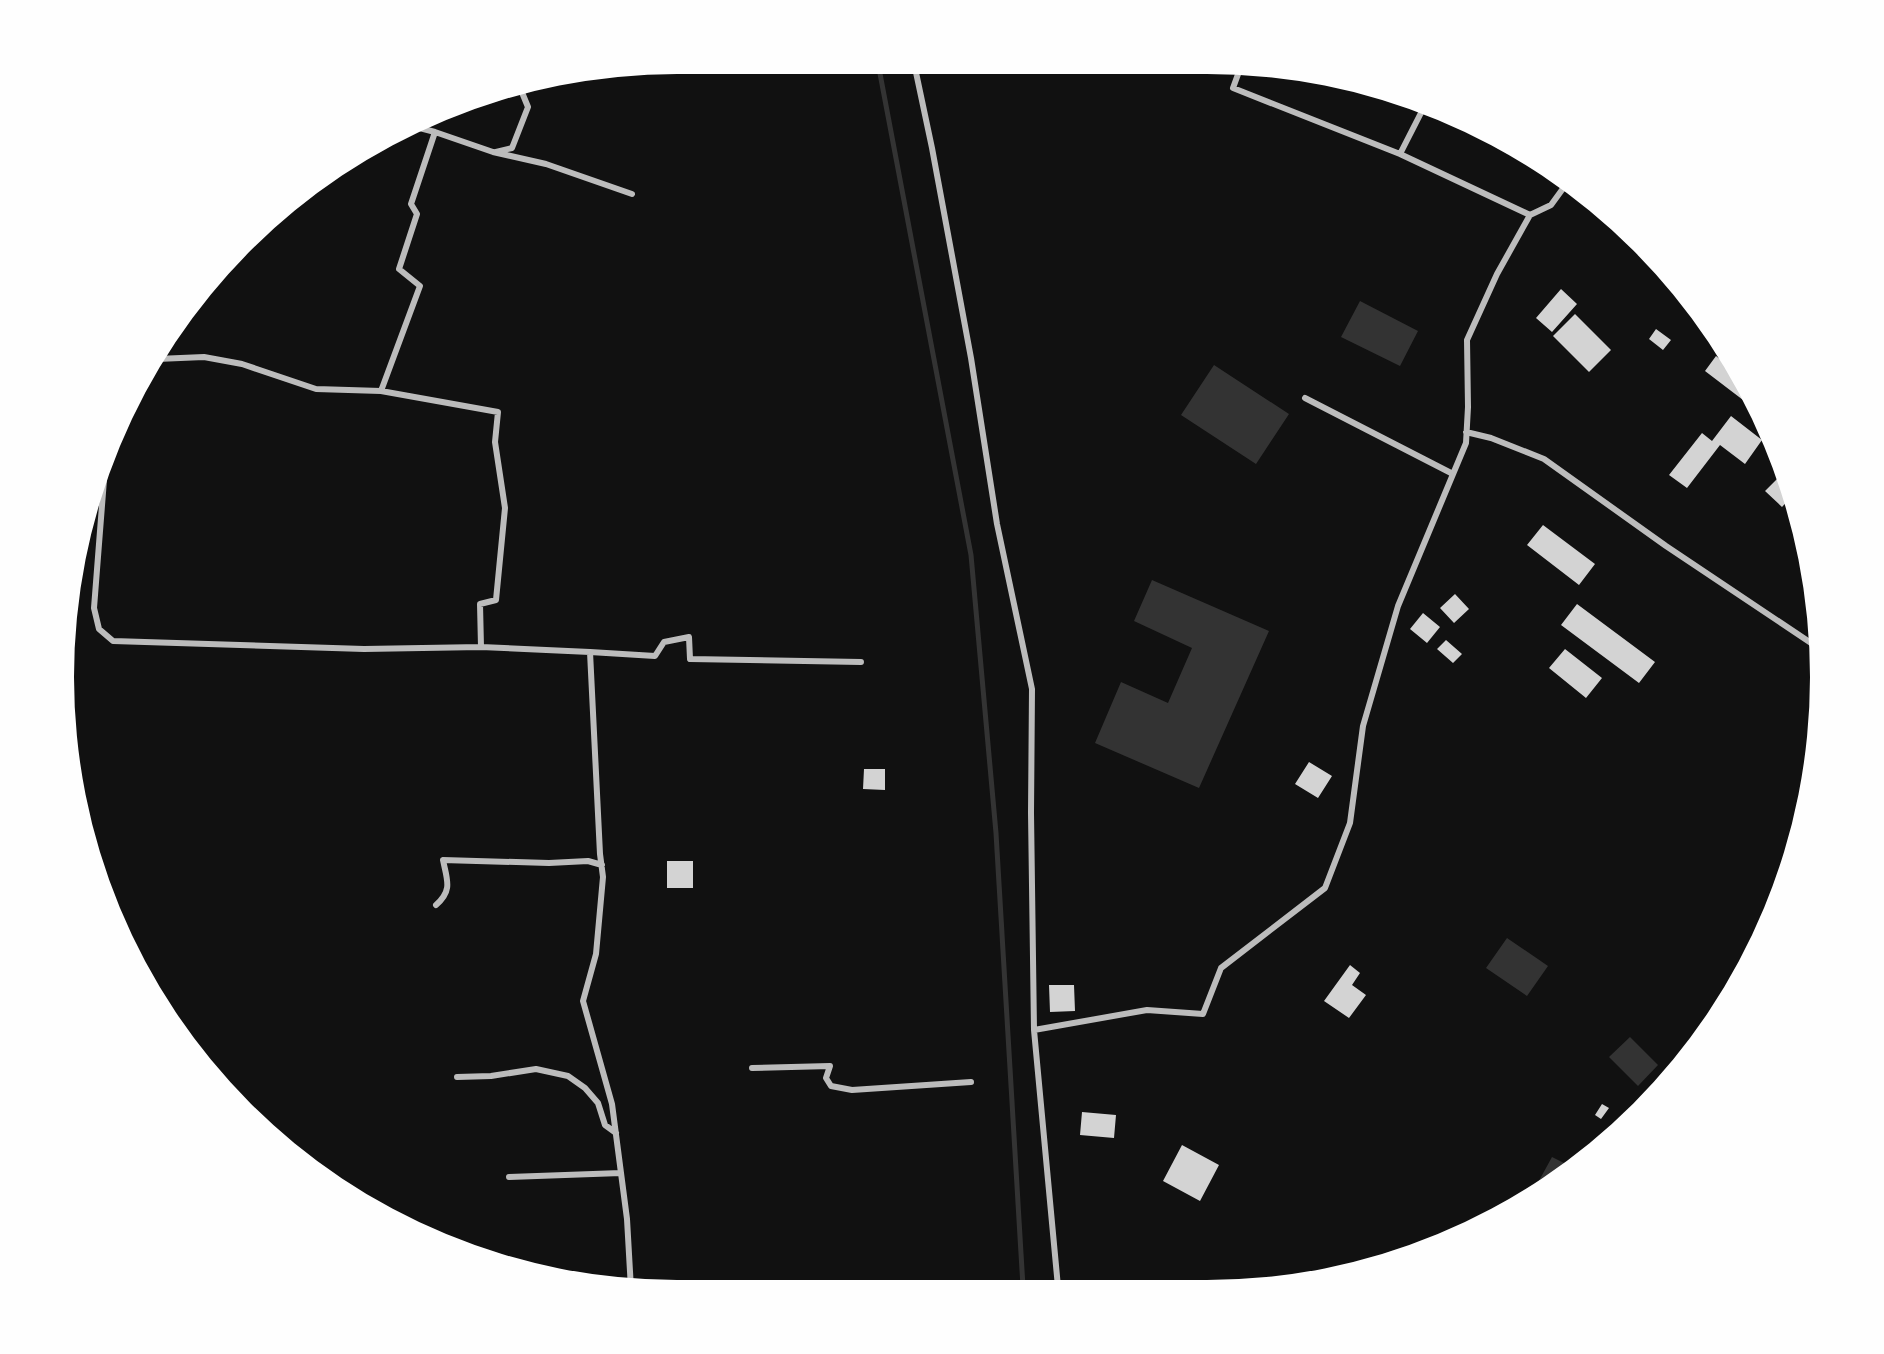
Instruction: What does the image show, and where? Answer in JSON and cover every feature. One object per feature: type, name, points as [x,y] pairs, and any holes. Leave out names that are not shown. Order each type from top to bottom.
[{"type":"street","points":[[916,74],[969,346],[997,524],[1032,689],[1034,1030],[1057,1280]]},
{"type":"street","points":[[1238,75],[1233,88],[1400,154],[1530,215]]},
{"type":"street","points":[[493,152],[512,148],[528,107],[523,94]]},
{"type":"street","points":[[1400,154],[1421,113]]},
{"type":"street","points":[[424,129],[493,152],[546,164],[632,194]]},
{"type":"street","points":[[381,391],[420,286],[399,269],[417,214],[411,204],[435,132]]},
{"type":"street","points":[[1034,1030],[1147,1010],[1203,1014],[1221,968],[1325,888],[1350,823],[1362,726],[1398,606],[1466,443],[1467,340],[1497,274],[1530,215],[1551,205],[1562,190]]},
{"type":"street","points":[[164,359],[204,357],[242,364],[316,389],[381,391],[498,412],[495,442],[505,508],[496,600],[480,604],[481,647]]},
{"type":"street","points":[[1305,398],[1453,474]]},
{"type":"street","points":[[1466,432],[1491,438],[1544,459],[1666,546],[1809,642]]},
{"type":"street","points":[[103,492],[94,608],[99,629],[113,641],[364,649],[481,647],[656,656],[664,642],[689,637],[690,659],[861,662]]},
{"type":"street","points":[[590,652],[603,877],[596,954],[583,1001],[612,1104],[627,1219],[630,1278]]},
{"type":"street","points":[[436,905],[444,898],[449,887],[443,860],[549,863],[588,861],[602,865]]},
{"type":"street","points":[[752,1068],[831,1066],[826,1078],[831,1086],[852,1090],[971,1082]]},
{"type":"street","points":[[457,1077],[491,1076],[536,1069],[568,1076],[585,1088],[598,1103],[605,1125],[616,1133]]},
{"type":"street","points":[[509,1177],[621,1173]]},
{"type":"shaded area","points":[[1360,301],[1418,331],[1400,366],[1341,337]]},
{"type":"shaded area","points":[[1214,365],[1289,414],[1256,464],[1181,415]]},
{"type":"shaded area","points":[[1152,580],[1269,631],[1199,788],[1095,743],[1121,682],[1168,703],[1192,648],[1134,621]]},
{"type":"shaded area","points":[[1507,938],[1548,966],[1527,996],[1486,968]]},
{"type":"shaded area","points":[[1630,1037],[1658,1065],[1638,1086],[1609,1057]]},
{"type":"shaded area","points":[[1552,1157],[1564,1163],[1542,1179],[1539,1181]]},
{"type":"building","points":[[1561,289],[1577,304],[1552,332],[1536,318]]},
{"type":"building","points":[[1575,314],[1611,350],[1589,372],[1553,336]]},
{"type":"building","points":[[1656,329],[1671,340],[1663,350],[1649,339]]},
{"type":"building","points":[[1716,356],[1730,375],[1743,400],[1705,371]]},
{"type":"building","points":[[1731,416],[1762,440],[1745,464],[1720,445],[1687,488],[1669,475],[1702,433],[1712,441]]},
{"type":"building","points":[[1777,479],[1785,504],[1782,507],[1765,491]]},
{"type":"building","points":[[1543,525],[1595,564],[1579,585],[1527,545]]},
{"type":"building","points":[[1455,594],[1469,609],[1454,623],[1440,608]]},
{"type":"building","points":[[1577,604],[1655,662],[1639,683],[1561,625]]},
{"type":"building","points":[[1423,613],[1440,627],[1427,643],[1410,629]]},
{"type":"building","points":[[1446,640],[1462,654],[1453,663],[1437,649]]},
{"type":"building","points":[[1565,649],[1602,678],[1586,698],[1549,668]]},
{"type":"building","points":[[1309,762],[1332,776],[1318,798],[1295,784]]},
{"type":"building","points":[[864,769],[885,769],[885,790],[863,789]]},
{"type":"building","points":[[667,861],[693,861],[693,888],[667,888]]},
{"type":"building","points":[[1350,965],[1360,973],[1352,985],[1366,995],[1349,1018],[1324,1001]]},
{"type":"building","points":[[1049,985],[1074,985],[1075,1011],[1050,1012]]},
{"type":"building","points":[[1602,1104],[1609,1108],[1601,1119],[1595,1115]]},
{"type":"building","points":[[1082,1112],[1116,1115],[1114,1138],[1080,1135]]},
{"type":"building","points":[[1182,1145],[1219,1165],[1200,1201],[1163,1181]]},
{"type":"waterway","points":[[880,74],[971,555],[996,833],[1023,1280]]}]
